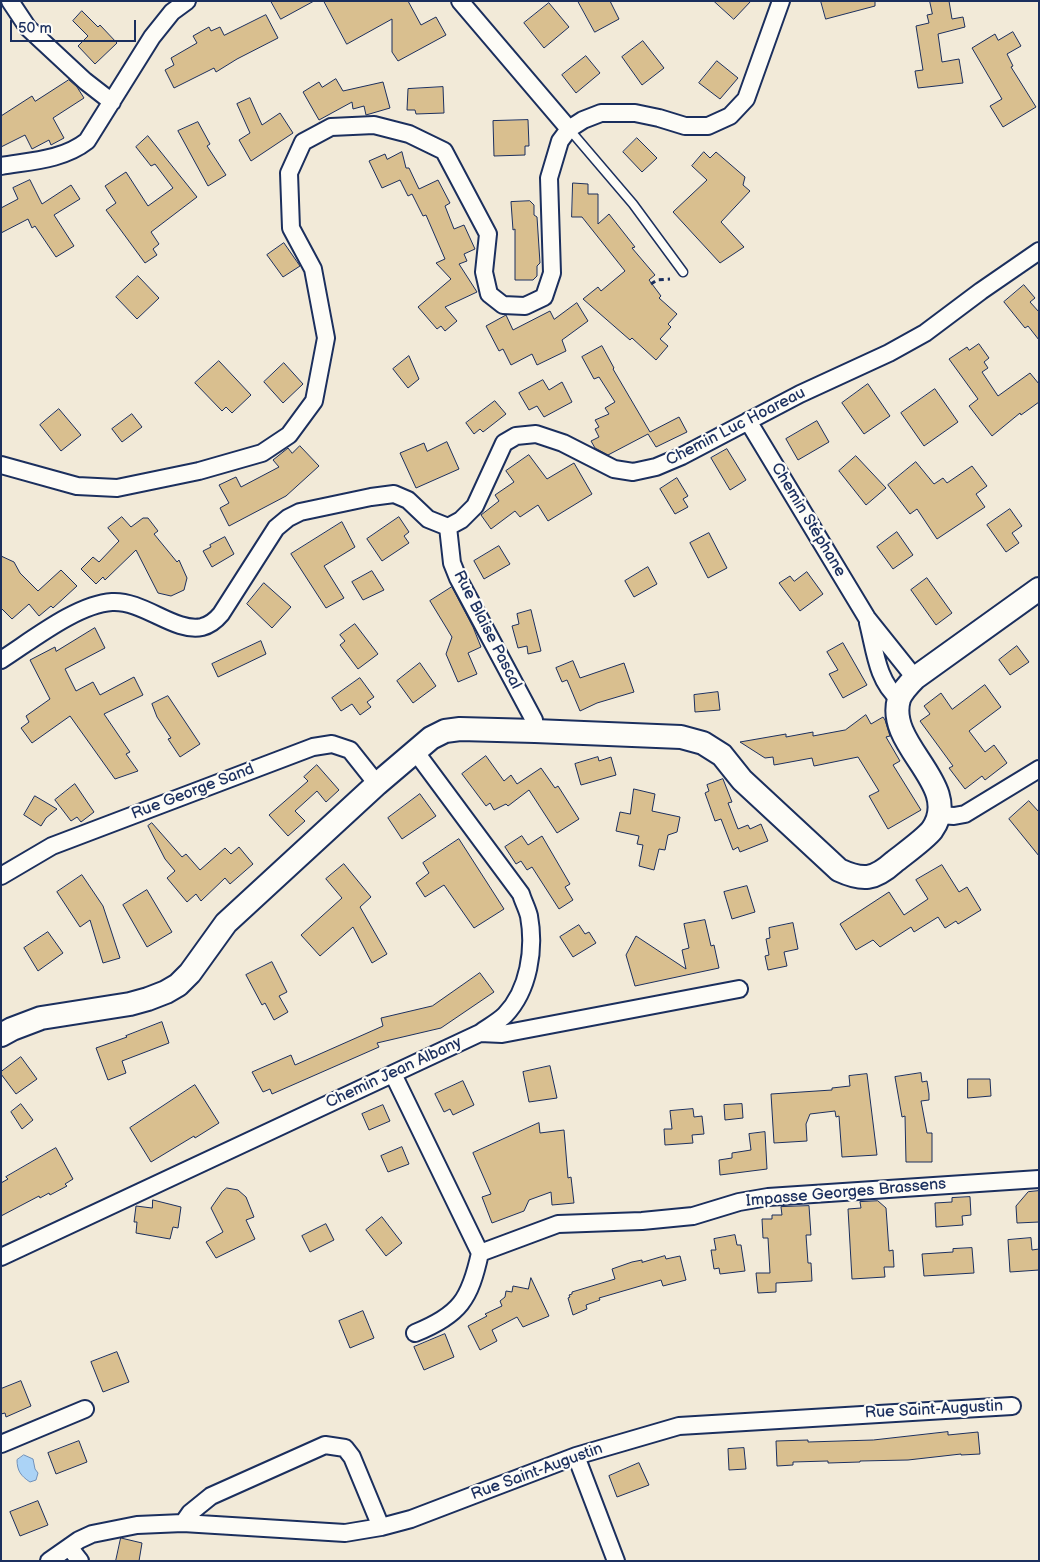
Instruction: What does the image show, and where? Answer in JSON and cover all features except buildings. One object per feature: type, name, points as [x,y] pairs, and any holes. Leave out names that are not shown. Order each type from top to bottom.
[{"type":"main road","points":[[1,1035],[41,1018],[130,1004],[166,992],[178,985],[190,973],[226,924],[414,751],[431,738],[445,731],[460,729],[535,731],[681,738],[703,743],[722,755],[742,780],[839,870],[853,876],[866,878],[881,874],[932,830],[939,815],[939,796],[935,786],[908,744],[899,723],[899,699],[906,687],[915,678],[1039,589]]},
{"type":"street","points":[[10,1],[28,28],[85,81],[112,102]]},
{"type":"street","points":[[1,166],[50,158],[76,150],[87,141],[152,37],[172,12],[186,1]]},
{"type":"street","points":[[460,1],[569,129]]},
{"type":"street","points":[[1,464],[77,486],[117,488],[199,471],[262,453],[290,434],[314,401],[326,338],[313,269],[291,228],[289,173],[303,142],[331,127],[374,125],[409,134],[444,151],[488,234],[484,272],[489,294],[502,304],[525,306],[544,297],[552,272],[549,178],[560,140],[569,129],[583,120],[601,113],[635,113],[685,126],[708,126],[730,116],[746,99],[782,1]]},
{"type":"street","name":"Chemin Luc Hoareau","points":[[448,527],[461,520],[475,506],[504,443],[516,436],[536,434],[563,443],[614,469],[632,472],[656,467],[682,456],[800,394],[926,334],[981,291],[1039,251]]},
{"type":"street","name":"Chemin Stéphane","points":[[748,421],[867,618],[915,678]]},
{"type":"street","points":[[1,660],[62,620],[109,602],[124,602],[139,606],[178,624],[192,628],[204,627],[221,614],[276,528],[288,518],[300,512],[394,494],[408,500],[428,519],[448,527]]},
{"type":"street","name":"Rue Blaise Pascal","points":[[448,527],[452,563],[458,578],[534,720],[535,731]]},
{"type":"street","name":"Chemin Stéphane","points":[[867,618],[880,672],[890,691],[899,699]]},
{"type":"street","name":"Rue George Sand","points":[[1,876],[52,846],[313,747],[332,744],[350,750],[377,784]]},
{"type":"street","name":"Chemin Jean Albany","points":[[1,1257],[480,1033],[504,1016],[519,997],[529,967],[532,935],[528,914],[521,894],[414,751]]},
{"type":"street","points":[[939,815],[954,816],[965,814],[1039,769]]},
{"type":"street","points":[[480,1033],[502,1034],[738,989]]},
{"type":"street","points":[[393,1074],[480,1253],[469,1291],[458,1308],[446,1319],[415,1333]]},
{"type":"street","name":"Impasse Georges Brassens","points":[[480,1253],[558,1224],[642,1221],[692,1216],[739,1202],[768,1198],[1039,1179]]},
{"type":"street","name":"Rue Saint-Augustin","points":[[49,1561],[92,1534],[137,1525],[183,1523],[345,1533],[381,1527],[412,1519],[576,1456],[679,1426],[1012,1406]]},
{"type":"street","points":[[1,1444],[85,1409]]},
{"type":"street","points":[[183,1523],[190,1513],[211,1496],[325,1445],[345,1448],[352,1457],[381,1527]]},
{"type":"street","points":[[576,1456],[616,1561]]},
{"type":"street","points":[[69,1547],[80,1561]]},
{"type":"lane","points":[[569,129],[633,204],[683,272]]},
{"type":"path","points":[[651,284],[657,280],[670,279]]},
{"type":"water","points":[[24,1455],[33,1459],[38,1473],[36,1480],[30,1482],[19,1470],[17,1460]]}]
